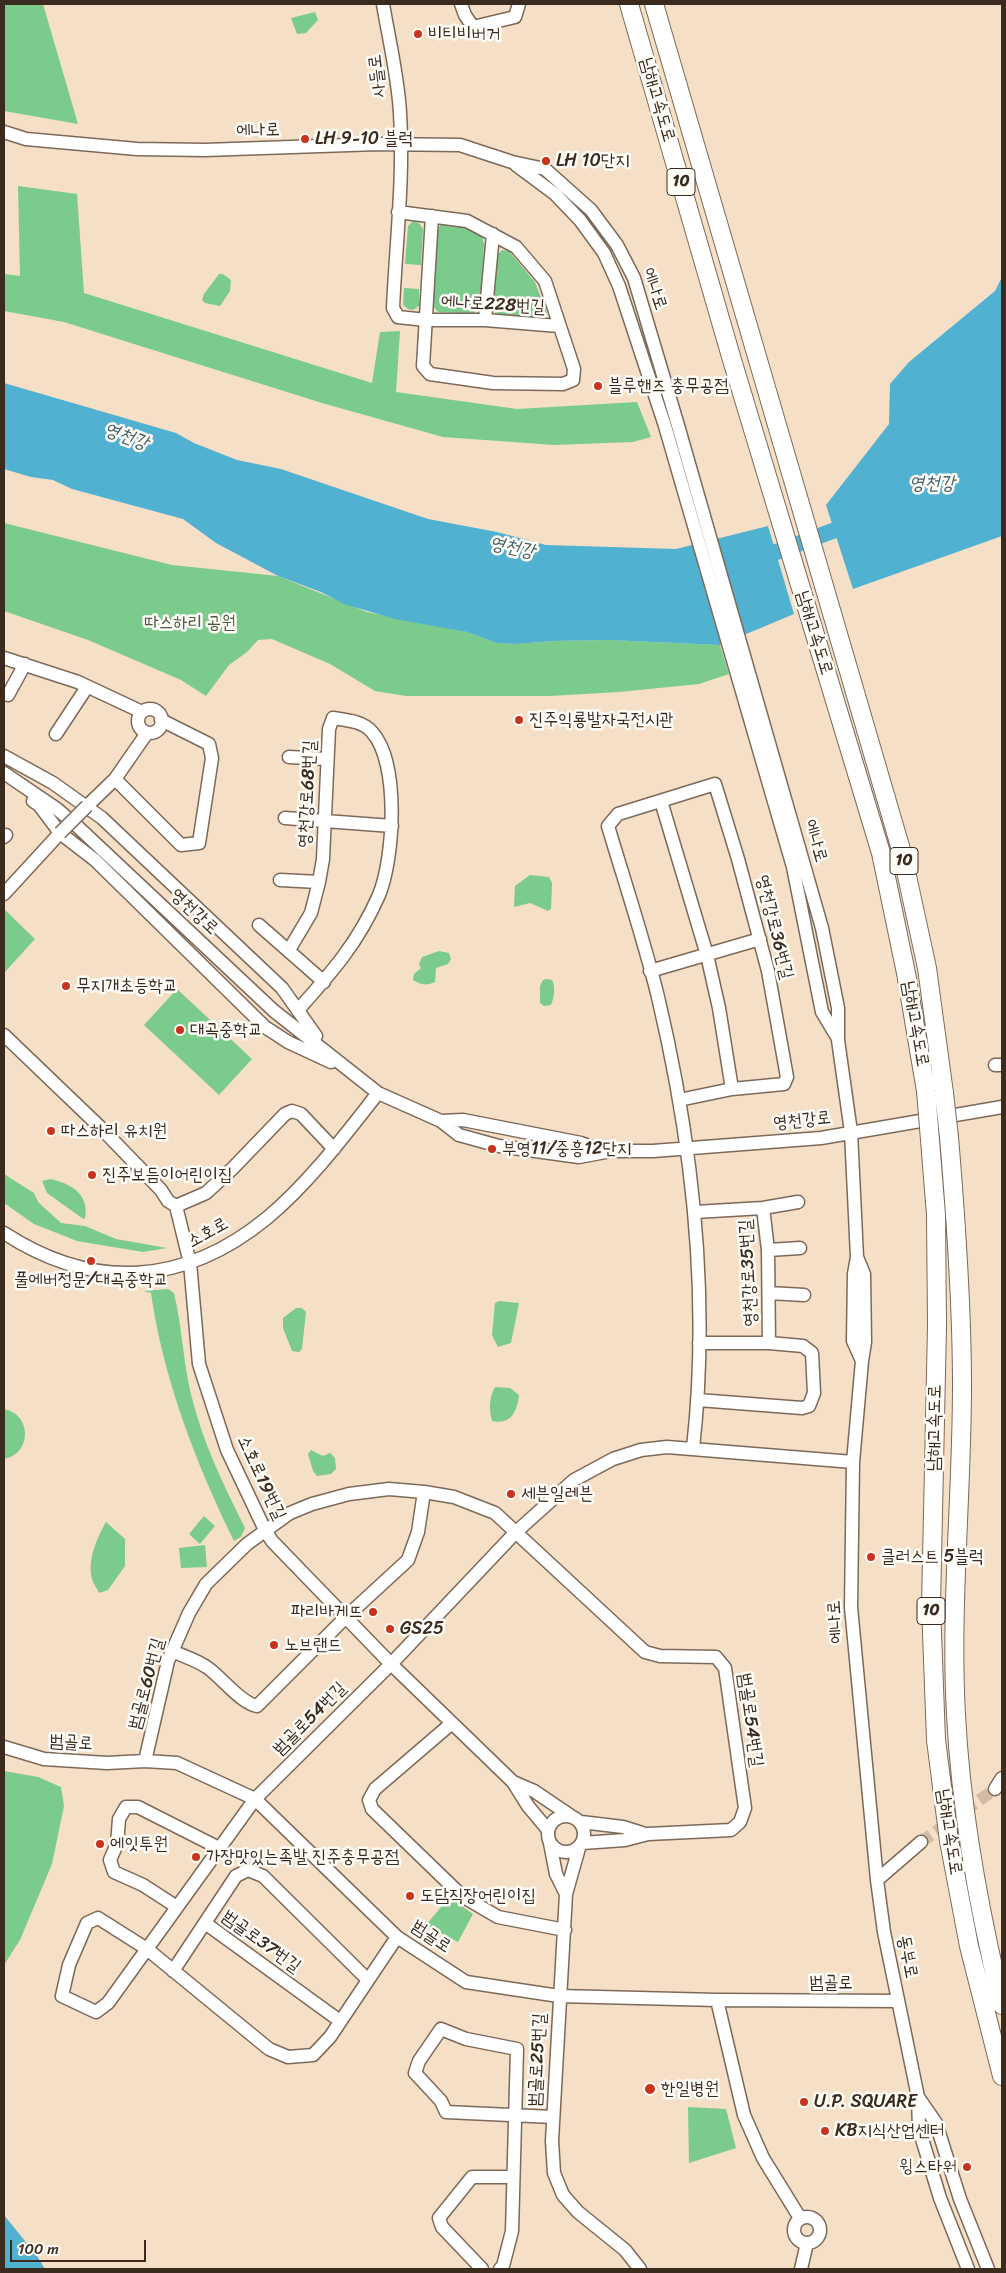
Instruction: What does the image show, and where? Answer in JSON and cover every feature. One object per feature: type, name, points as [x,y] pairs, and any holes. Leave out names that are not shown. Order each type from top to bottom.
[{"type":"highway","points":[[624,4],[654,89]]},
{"type":"highway","name":"남해고속도로","points":[[630,4],[732,360],[881,853],[906,973],[935,1092],[949,1137],[959,1256],[962,1386],[959,1530],[954,1621],[956,1716],[966,1822],[974,1876],[1002,2005]]},
{"type":"highway","name":"남해고속도로","points":[[654,4],[902,853],[927,968],[935,1092],[930,1140],[936,1215],[937,1326],[931,1606],[936,1740],[949,1841],[969,1946],[1002,2076]]},
{"type":"highway","points":[[974,1876],[991,1909],[1002,1956]]},
{"type":"street","name":"사들로","points":[[383,4],[394,56],[400,114],[400,145]]},
{"type":"street","points":[[461,4],[473,27],[516,17],[518,4]]},
{"type":"street","name":"에나로","points":[[4,132],[26,139],[137,149],[205,150],[460,145],[512,162],[545,169],[591,210],[617,245],[634,278],[671,424],[738,657],[793,867],[822,1012],[838,1040],[851,1132],[857,1257],[864,1274],[865,1342],[853,1462],[852,1607],[877,1880]]},
{"type":"street","name":"에나로228번길","points":[[400,145],[393,308],[398,317],[426,320],[485,320],[559,326]]},
{"type":"street","name":"에나로228번길","points":[[398,212],[432,216],[467,221],[516,246],[545,281],[574,369],[573,380],[563,384],[493,383],[430,374],[423,366],[432,216]]},
{"type":"street","points":[[485,320],[493,234]]},
{"type":"street","points":[[4,658],[78,682],[87,688],[142,712],[153,710],[161,720],[209,744],[212,758],[199,843],[181,845],[115,779]]},
{"type":"street","points":[[8,695],[25,664]]},
{"type":"street","points":[[56,734],[87,688]]},
{"type":"street","points":[[142,712],[138,722],[141,729],[147,733]]},
{"type":"street","name":"영천강로68번길","points":[[289,950],[311,913],[319,882],[323,859],[323,820],[329,729],[334,718],[355,721],[372,731],[385,760],[390,789],[392,826],[390,848],[379,894],[352,947],[324,982],[298,1010]]},
{"type":"street","points":[[4,894],[60,833],[115,779],[147,733],[157,730],[161,720]]},
{"type":"street","name":"영천강로","points":[[4,756],[54,783],[87,806],[282,988],[307,1025],[378,1093],[441,1121],[459,1135],[499,1146],[579,1157],[604,1152],[820,1138],[1002,1107]]},
{"type":"street","points":[[289,757],[326,759]]},
{"type":"street","name":"영천강로","points":[[4,773],[78,827],[274,1011],[360,1077]]},
{"type":"street","name":"영천강로","points":[[4,783],[39,805],[60,833],[95,860],[265,1027],[288,1042],[360,1077]]},
{"type":"street","name":"영천강로36번길","points":[[679,1100],[732,1089],[784,1084],[787,1077],[768,971],[738,859],[715,784],[618,814],[608,826],[658,996],[687,1148]]},
{"type":"street","points":[[661,801],[707,954],[719,1008],[732,1089]]},
{"type":"street","points":[[285,818],[392,826]]},
{"type":"street","points":[[280,880],[319,882]]},
{"type":"street","points":[[259,924],[324,982]]},
{"type":"street","points":[[650,971],[760,939]]},
{"type":"street","points":[[4,1035],[101,1128],[155,1184],[168,1201],[176,1206],[206,1193],[285,1114],[292,1111],[301,1114],[334,1149]]},
{"type":"street","name":"소호로","points":[[4,1233],[30,1250],[66,1264],[114,1274],[160,1272],[190,1263],[232,1241],[267,1218],[334,1149],[378,1093]]},
{"type":"street","name":"영천강로","points":[[441,1121],[463,1120],[581,1143],[604,1152]]},
{"type":"street","points":[[687,1148],[695,1212],[699,1343],[698,1400],[693,1448]]},
{"type":"street","points":[[763,1208],[798,1202]]},
{"type":"street","name":"소호로19번길","points":[[176,1206],[190,1263],[199,1364],[227,1450],[272,1541],[391,1664]]},
{"type":"street","name":"영천강로35번길","points":[[695,1212],[763,1208],[768,1250],[769,1343],[803,1346],[812,1353],[814,1393],[809,1406],[802,1408],[698,1400]]},
{"type":"street","points":[[768,1250],[800,1248]]},
{"type":"street","points":[[769,1293],[804,1295]]},
{"type":"street","points":[[699,1343],[769,1343]]},
{"type":"street","name":"범골로54번길","points":[[254,1799],[391,1664],[516,1532],[574,1480],[612,1459],[641,1450],[667,1447],[853,1462]]},
{"type":"street","name":"범골로60번길","points":[[145,1761],[172,1651],[206,1584],[246,1544],[290,1513],[312,1504],[349,1494],[389,1490],[424,1492],[454,1497],[495,1513],[516,1532]]},
{"type":"street","points":[[172,1651],[206,1666],[249,1704],[257,1706],[346,1617],[408,1560],[418,1532],[424,1492]]},
{"type":"street","name":"범골로54번길","points":[[516,1532],[645,1652],[660,1656],[716,1657],[725,1668],[745,1808],[740,1822],[731,1830],[648,1834]]},
{"type":"street","points":[[391,1664],[513,1782],[549,1836],[553,1847],[563,1852],[569,1852],[581,1845],[625,1840],[648,1834]]},
{"type":"street","points":[[452,1723],[375,1789],[369,1800],[372,1809],[462,1896],[498,1917],[565,1930]]},
{"type":"street","name":"범골로","points":[[4,1747],[44,1759],[107,1763],[145,1761],[177,1763],[254,1799],[398,1937],[466,1982],[559,1996],[717,2000],[898,2001]]},
{"type":"street","points":[[995,1789],[1002,1778]]},
{"type":"street","points":[[513,1782],[534,1791],[576,1819],[585,1832],[566,1894]]},
{"type":"street","points":[[254,1799],[147,1949],[108,2003],[96,2012],[62,1996],[70,1966],[88,1922],[98,1918],[147,1949],[269,2049],[288,2057],[313,2055],[340,2021],[398,1937]]},
{"type":"street","points":[[177,1907],[143,1885],[114,1872],[110,1860],[117,1844],[119,1819],[126,1807],[138,1807],[219,1848]]},
{"type":"street","points":[[566,1894],[556,1874],[549,1836],[556,1818],[576,1819],[623,1827],[648,1834]]},
{"type":"street","points":[[877,1880],[921,1842]]},
{"type":"street","name":"범골로37번길","points":[[340,2021],[205,1923],[236,1876],[248,1870],[263,1876],[368,1980]]},
{"type":"street","name":"동부로","points":[[877,1880],[884,1932],[918,2097],[919,2130],[940,2198],[968,2269]]},
{"type":"street","name":"범골로25번길","points":[[500,2269],[504,2266],[512,2231],[515,2115],[516,2049],[466,2039],[440,2030],[419,2061],[415,2073],[441,2101],[446,2112],[515,2115],[553,2116],[566,1894]]},
{"type":"street","points":[[173,1970],[205,1923]]},
{"type":"street","points":[[717,2000],[744,2115],[763,2158],[800,2218]]},
{"type":"street","name":"동부로","points":[[918,2097],[936,2123],[960,2199],[988,2269]]},
{"type":"street","points":[[553,2116],[554,2173],[563,2195],[578,2212],[625,2250],[640,2269]]},
{"type":"street","points":[[482,2269],[442,2227],[439,2218],[472,2176],[513,2176]]},
{"type":"street","points":[[800,2218],[813,2218],[820,2229],[815,2240],[807,2243],[798,2240],[794,2233],[794,2225],[800,2218]]},
{"type":"street","points":[[800,2269],[807,2243]]},
{"type":"green space","points":[[4,4],[43,4],[78,124],[4,111]]},
{"type":"green space","points":[[315,12],[318,20],[306,33],[297,34],[291,18]]},
{"type":"green space","points":[[18,186],[77,194],[84,293],[372,383],[380,332],[400,331],[396,392],[517,409],[637,402],[651,437],[633,442],[554,445],[443,437],[322,403],[64,322],[4,311],[4,274],[20,276]]},
{"type":"green space","points":[[413,221],[419,223],[423,229],[421,265],[405,264],[408,226]]},
{"type":"green space","points":[[442,223],[463,227],[482,236],[484,244],[480,308],[473,314],[438,312],[433,306],[436,231]]},
{"type":"green space","points":[[502,250],[509,251],[535,282],[547,313],[542,318],[498,316],[493,309],[498,254]]},
{"type":"green space","points":[[219,274],[223,274],[231,280],[230,291],[220,306],[205,303],[202,300],[204,294]]},
{"type":"green space","points":[[404,288],[419,289],[419,306],[413,310],[403,305]]},
{"type":"green space","name":"따스하리 공원","points":[[4,523],[172,565],[278,576],[367,612],[467,632],[496,643],[517,644],[608,640],[720,645],[729,674],[699,684],[619,692],[550,696],[406,696],[375,691],[330,664],[272,639],[258,640],[247,652],[229,665],[206,696],[181,680],[88,640],[4,611]]},
{"type":"green space","points":[[530,875],[549,877],[552,883],[551,909],[548,911],[530,903],[514,907],[515,886]]},
{"type":"green space","points":[[4,911],[35,939],[4,973]]},
{"type":"green space","points":[[439,951],[449,953],[451,959],[448,964],[436,968],[435,982],[424,984],[413,980],[414,974],[421,968],[419,964],[422,957]]},
{"type":"green space","points":[[543,980],[552,980],[554,992],[551,1005],[544,1006],[540,1003],[540,986]]},
{"type":"green space","points":[[177,989],[252,1059],[219,1095],[144,1025]]},
{"type":"green space","points":[[4,1174],[34,1193],[38,1202],[61,1223],[85,1226],[116,1239],[167,1248],[143,1252],[77,1241],[34,1224],[4,1203]]},
{"type":"green space","points":[[51,1179],[72,1187],[82,1197],[86,1210],[85,1219],[47,1193],[42,1181]]},
{"type":"green space","points":[[168,1289],[174,1293],[188,1382],[201,1429],[222,1480],[245,1528],[241,1537],[234,1541],[194,1451],[164,1357],[151,1293],[144,1291]]},
{"type":"green space","points":[[499,1301],[519,1303],[511,1343],[498,1347],[492,1335],[495,1303]]},
{"type":"green space","points":[[296,1308],[302,1308],[306,1312],[302,1349],[299,1352],[292,1351],[283,1328],[283,1318]]},
{"type":"green space","points":[[495,1387],[510,1388],[519,1395],[515,1412],[508,1419],[499,1422],[492,1421],[490,1413],[490,1404]]},
{"type":"green space","points":[[4,1409],[13,1412],[20,1418],[25,1434],[20,1450],[13,1456],[4,1459]]},
{"type":"green space","points":[[311,1450],[323,1456],[330,1453],[335,1458],[336,1469],[331,1474],[317,1476],[313,1471],[308,1454]]},
{"type":"green space","points":[[204,1516],[215,1526],[200,1544],[189,1534]]},
{"type":"green space","points":[[106,1522],[125,1539],[125,1566],[108,1590],[99,1593],[92,1579],[91,1564],[96,1542]]},
{"type":"green space","points":[[205,1545],[207,1567],[181,1568],[179,1548]]},
{"type":"green space","points":[[4,1771],[38,1777],[61,1787],[64,1806],[52,1864],[20,1940],[4,1965]]},
{"type":"green space","points":[[451,1895],[459,1904],[473,1914],[458,1942],[426,1925]]},
{"type":"green space","points":[[688,2107],[726,2109],[736,2148],[689,2163]]},
{"type":"water","name":"영천강","points":[[1002,277],[1002,536],[853,589],[826,505],[889,424],[890,384],[909,362],[995,291]]},
{"type":"water","points":[[4,383],[176,433],[194,443],[237,460],[281,469],[428,519],[497,532],[546,545],[676,549],[768,526],[794,614],[720,645],[608,640],[517,644],[496,643],[467,632],[395,619],[344,604],[321,592],[278,576],[216,543],[183,519],[72,489],[53,480],[31,477],[4,469]]},
{"type":"water","points":[[4,2215],[37,2256],[45,2269],[4,2269]]},
{"type":"waterway","name":"영천강","points":[[755,560],[854,523]]},
{"type":"tunnel","points":[[921,1842],[995,1789]]},
{"type":"place","name":"비티비버거","points":[[418,34]]},
{"type":"place","name":"LH 9-10 블럭","points":[[305,139]]},
{"type":"place","name":"LH 10단지","points":[[546,161]]},
{"type":"place","name":"블루핸즈 충무공점","points":[[598,386]]},
{"type":"place","name":"진주익룡발자국전시관","points":[[519,720]]},
{"type":"place","name":"무지개초등학교","points":[[66,986]]},
{"type":"place","name":"대곡중학교","points":[[180,1030]]},
{"type":"place","name":"따스하리 유치원","points":[[51,1131]]},
{"type":"place","name":"부영11/중흥12단지","points":[[492,1149]]},
{"type":"place","name":"진주보듬이어린이집","points":[[92,1175]]},
{"type":"place","name":"풀에버정문/대곡중학교","points":[[91,1261]]},
{"type":"place","name":"세븐일레븐","points":[[511,1494]]},
{"type":"place","name":"클러스트 5블럭","points":[[871,1557]]},
{"type":"place","name":"파리바게뜨","points":[[373,1612]]},
{"type":"place","name":"GS25","points":[[390,1629]]},
{"type":"place","name":"노브랜드","points":[[274,1645]]},
{"type":"place","name":"에잇투원","points":[[100,1844]]},
{"type":"place","name":"가장맛있는족발 진주충무공점","points":[[196,1857]]},
{"type":"place","name":"도담직장어린이집","points":[[410,1896]]},
{"type":"place","name":"한일병원","points":[[650,2089]]},
{"type":"place","name":"U.P. SQUARE","points":[[804,2102]]},
{"type":"place","name":"KB지식산업센터","points":[[825,2131]]},
{"type":"place","name":"윙스타워","points":[[967,2167]]}]
